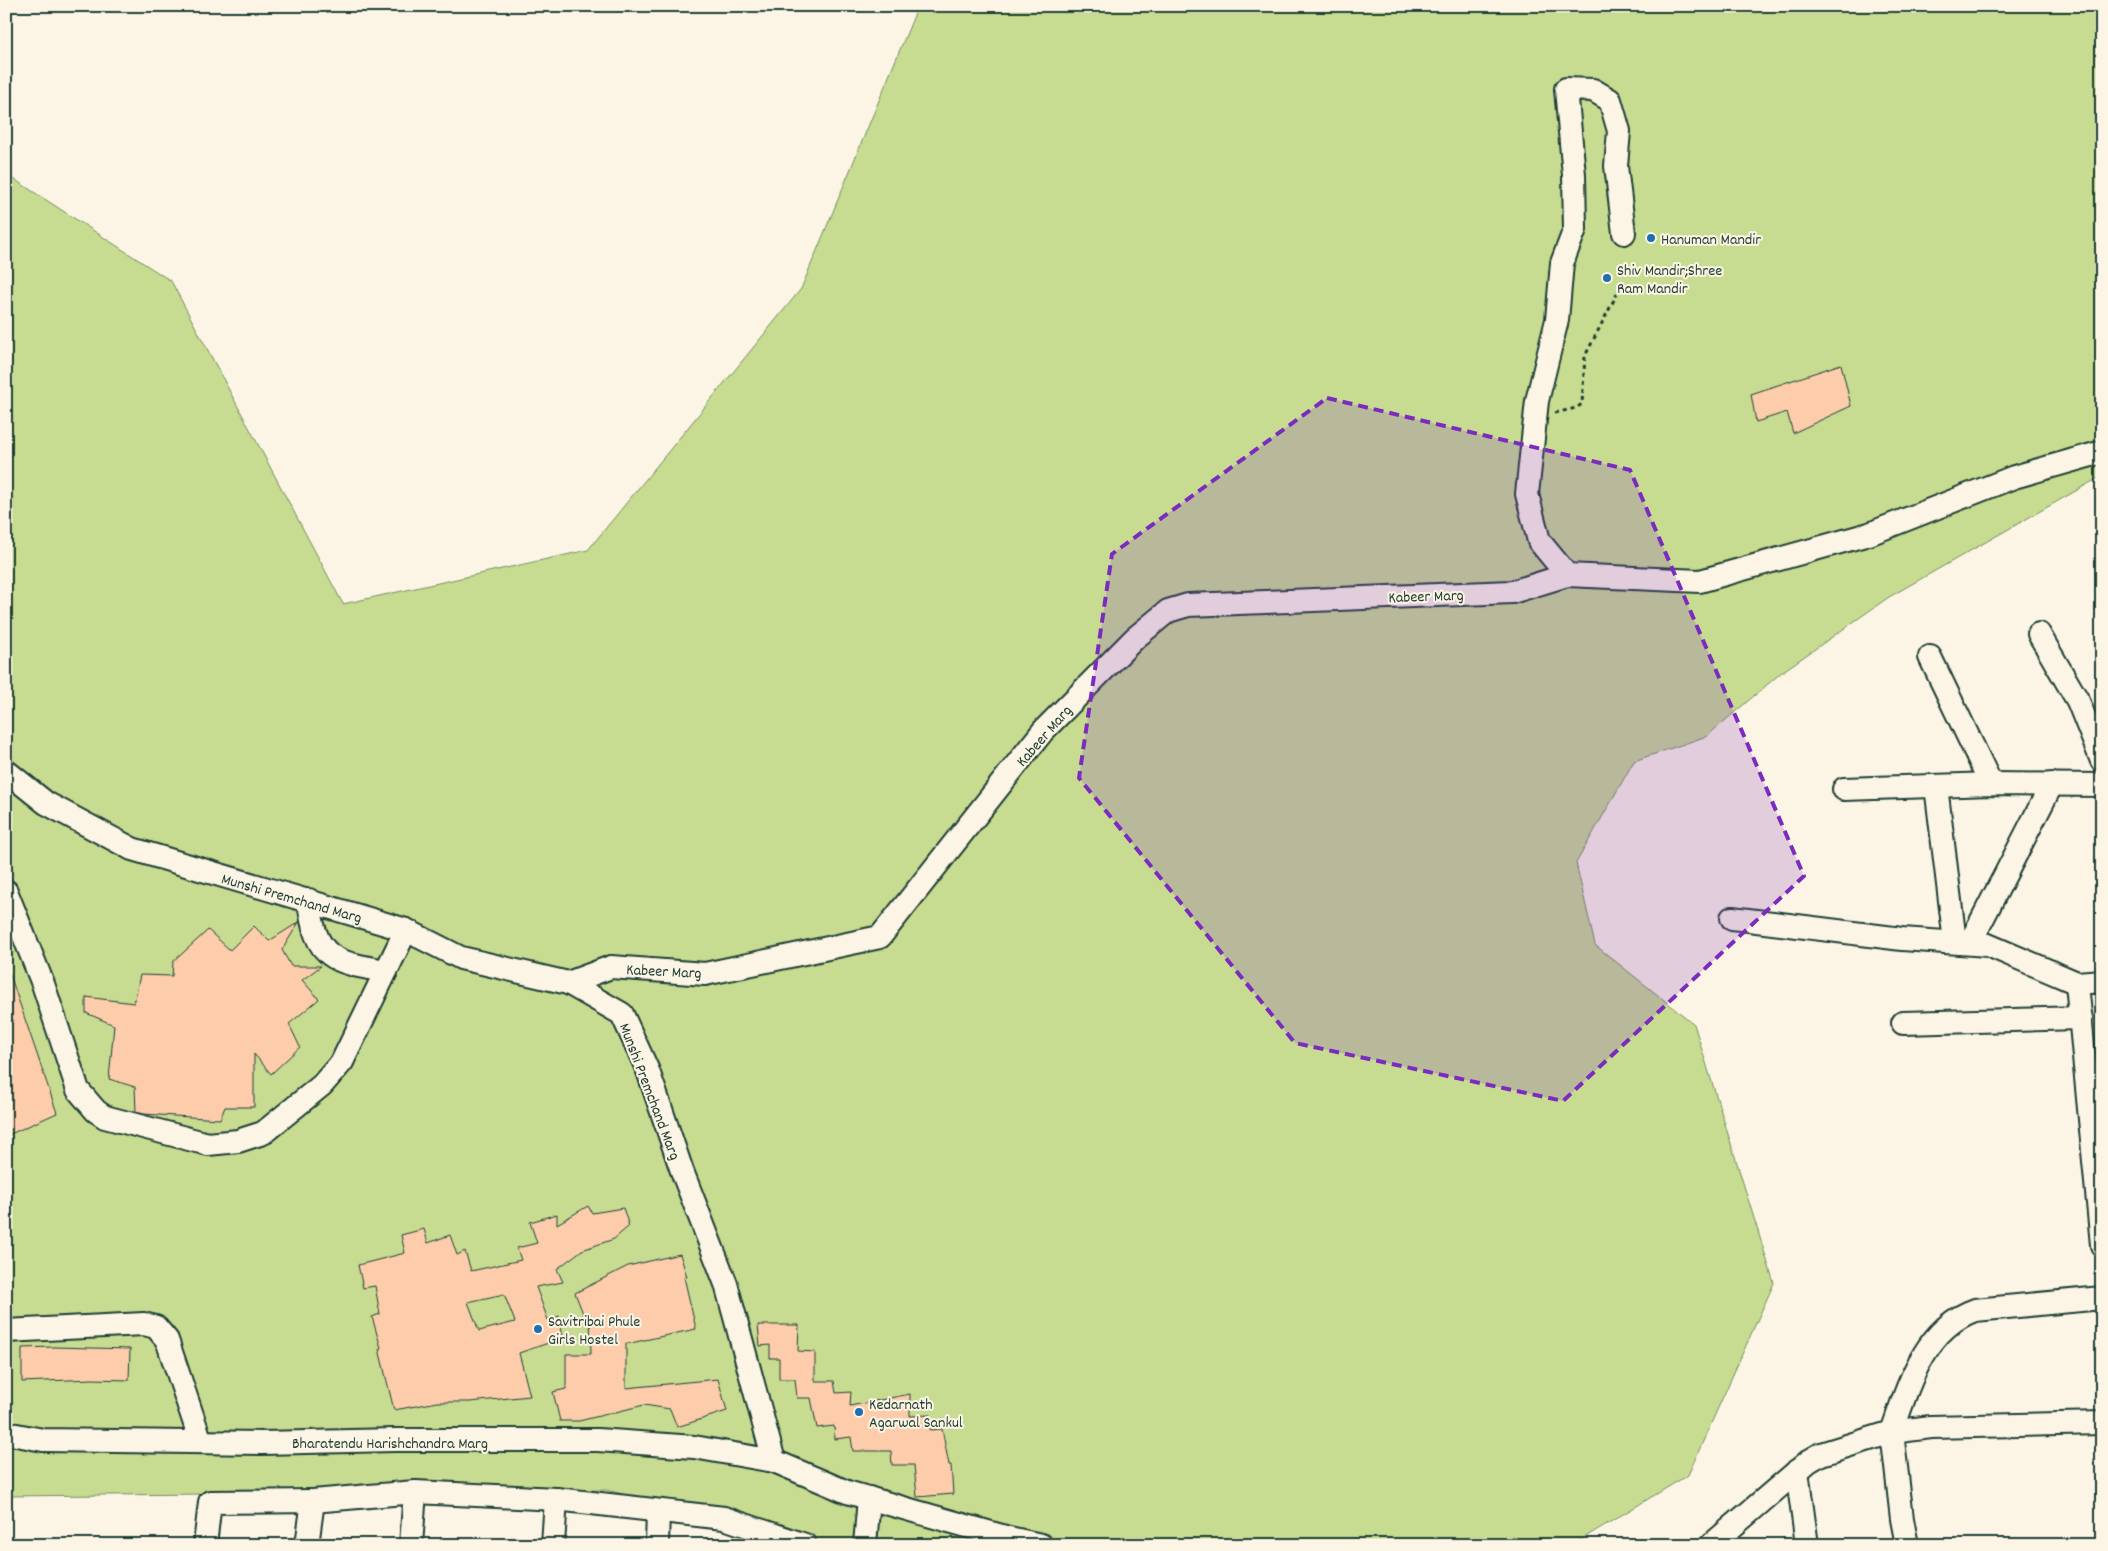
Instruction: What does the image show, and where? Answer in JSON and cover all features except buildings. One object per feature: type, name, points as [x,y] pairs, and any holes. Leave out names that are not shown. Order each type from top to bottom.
[{"type":"street","points":[[1624,234],[1616,166],[1620,131],[1610,100],[1593,90],[1566,89],[1574,175],[1575,229],[1562,263],[1557,320],[1537,401],[1527,494],[1539,541],[1567,575],[1700,582],[1870,534],[2014,477],[2102,452]]},
{"type":"street","name":"Kabeer Marg","points":[[568,983],[611,967],[705,974],[880,937],[1043,731],[1135,638],[1168,611],[1188,604],[1512,592],[1567,575]]},
{"type":"street","points":[[2039,634],[2078,701],[2102,761]]},
{"type":"street","points":[[1930,657],[1991,784]]},
{"type":"street","name":"Munshi Premchand Marg","points":[[6,771],[46,803],[132,849],[227,879],[309,900],[406,930],[461,958],[568,983],[622,1014],[648,1071],[682,1171],[726,1284],[774,1461]]},
{"type":"street","points":[[1844,789],[1991,784],[2102,786]]},
{"type":"street","points":[[1963,943],[2052,784]]},
{"type":"street","points":[[1936,786],[1963,943]]},
{"type":"street","points":[[6,890],[43,984],[78,1090],[85,1101],[96,1111],[111,1119],[208,1144],[238,1142],[263,1134],[322,1085],[342,1062],[406,930]]},
{"type":"street","points":[[309,900],[314,930],[329,953],[345,964],[386,971]]},
{"type":"street","points":[[1732,918],[1902,939],[1988,945],[2077,983],[2102,981]]},
{"type":"street","points":[[2077,983],[2102,1245]]},
{"type":"street","points":[[1903,1023],[2080,1018]]},
{"type":"street","points":[[1908,1545],[1902,1519],[1892,1432],[1907,1387],[1917,1365],[1946,1325],[1960,1316],[1975,1310],[2102,1298]]},
{"type":"street","points":[[7,1337],[144,1324],[156,1327],[167,1340],[201,1442]]},
{"type":"street","points":[[1712,1545],[1797,1470],[1821,1454],[1892,1432],[1931,1427],[2102,1423]]},
{"type":"street","name":"Bharatendu Harishchandra Marg","points":[[6,1433],[43,1440],[262,1443],[395,1440],[598,1440],[694,1448],[774,1461],[847,1492],[1009,1538],[1041,1545]]},
{"type":"street","points":[[1797,1470],[1807,1545]]},
{"type":"street","points":[[411,1545],[415,1492]]},
{"type":"street","points":[[205,1545],[210,1502],[313,1501],[415,1492],[556,1499],[724,1518],[780,1541],[805,1545]]},
{"type":"street","points":[[865,1545],[869,1498]]},
{"type":"street","points":[[553,1545],[556,1499]]},
{"type":"street","points":[[307,1545],[313,1501]]},
{"type":"street","points":[[657,1545],[658,1511]]},
{"type":"path","points":[[1535,418],[1576,408],[1582,404],[1585,356],[1617,294]]},
{"type":"highlighted area","points":[[1327,398],[1630,470],[1804,876],[1563,1101],[1295,1043],[1079,778],[1112,554]]},
{"type":"green space","points":[[918,6],[2102,6],[2102,476],[1889,597],[1782,672],[1707,736],[1634,761],[1576,863],[1595,945],[1694,1024],[1774,1283],[1688,1475],[1572,1545],[833,1545],[606,1490],[6,1496],[6,174],[171,281],[343,604],[588,550],[801,289]]},
{"type":"place","name":"Hanuman Mandir","points":[[1651,238]]},
{"type":"place","name":"Shiv Mandir;Shree Ram Mandir","points":[[1607,278]]},
{"type":"place","name":"Savitribai Phule Girls Hostel","points":[[538,1329]]},
{"type":"place","name":"Kedarnath Agarwal Sankul","points":[[859,1412]]}]
